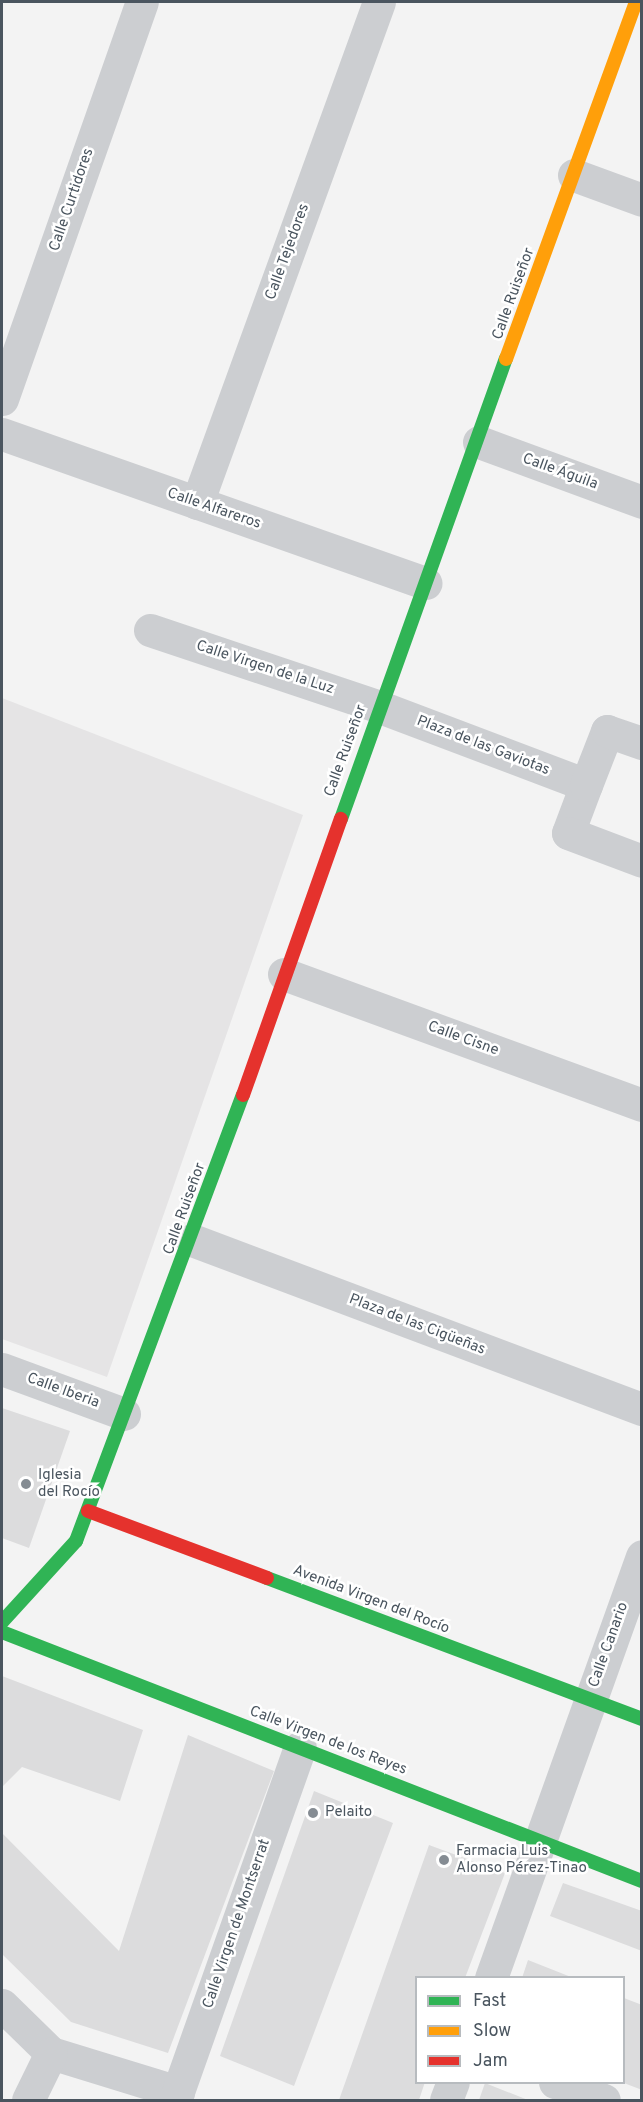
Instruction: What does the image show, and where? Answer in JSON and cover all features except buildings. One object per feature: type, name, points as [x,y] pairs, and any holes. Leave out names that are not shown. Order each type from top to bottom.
[{"type":"street","name":"Calle Curtidores","points":[[2,399],[142,2]]},
{"type":"street","name":"Calle Tejedores","points":[[197,503],[379,2]]},
{"type":"street","name":"Calle Ruiseñor","points":[[2,1622],[76,1541],[88,1511],[192,1240],[284,974],[479,442],[636,2]]},
{"type":"street","points":[[574,175],[642,200]]},
{"type":"street","name":"Calle Alfareros","points":[[2,434],[426,583]]},
{"type":"street","name":"Calle Águila","points":[[479,442],[642,502]]},
{"type":"street","name":"Calle Virgen de la Luz","points":[[150,630],[380,707]]},
{"type":"street","name":"Plaza de las Gaviotas","points":[[380,707],[586,785]]},
{"type":"street","points":[[642,743],[607,731],[568,833],[642,861]]},
{"type":"street","name":"Calle Cisne","points":[[284,974],[642,1105]]},
{"type":"street","name":"Plaza de las Cigüeñas","points":[[192,1240],[642,1409]]},
{"type":"street","name":"Calle Iberia","points":[[2,1369],[124,1414]]},
{"type":"street","name":"Avenida Virgen del Rocío","points":[[88,1511],[642,1719]]},
{"type":"street","name":"Calle Canario","points":[[491,1976],[642,1556]]},
{"type":"street","name":"Calle Virgen de los Reyes","points":[[2,1632],[642,1881]]},
{"type":"street","name":"Calle Virgen de Montserrat","points":[[176,2096],[300,1747]]},
{"type":"street","points":[[2,2006],[51,2053],[176,2096]]},
{"type":"street","points":[[28,2100],[51,2053]]},
{"type":"street","points":[[446,2100],[452,2084]]},
{"type":"street","points":[[560,2084],[604,2100]]},
{"type":"shaded area","points":[[2,698],[303,815],[107,1377],[2,1339]]},
{"type":"traffic: fast","points":[[341,819],[506,359]]},
{"type":"traffic: fast","points":[[2,1622],[76,1541],[243,1095]]},
{"type":"traffic: fast","points":[[267,1578],[642,1719]]},
{"type":"traffic: fast","points":[[2,1632],[642,1881]]},
{"type":"traffic: slow","points":[[506,359],[636,2]]},
{"type":"traffic: jam","points":[[243,1095],[341,819]]},
{"type":"traffic: jam","points":[[88,1511],[267,1578]]},
{"type":"place","name":"Iglesia del Rocío","points":[[26,1484]]},
{"type":"place","name":"Pelaito","points":[[313,1813]]},
{"type":"place","name":"Farmacia Luis Alonso Pérez-Tinao","points":[[444,1860]]}]
